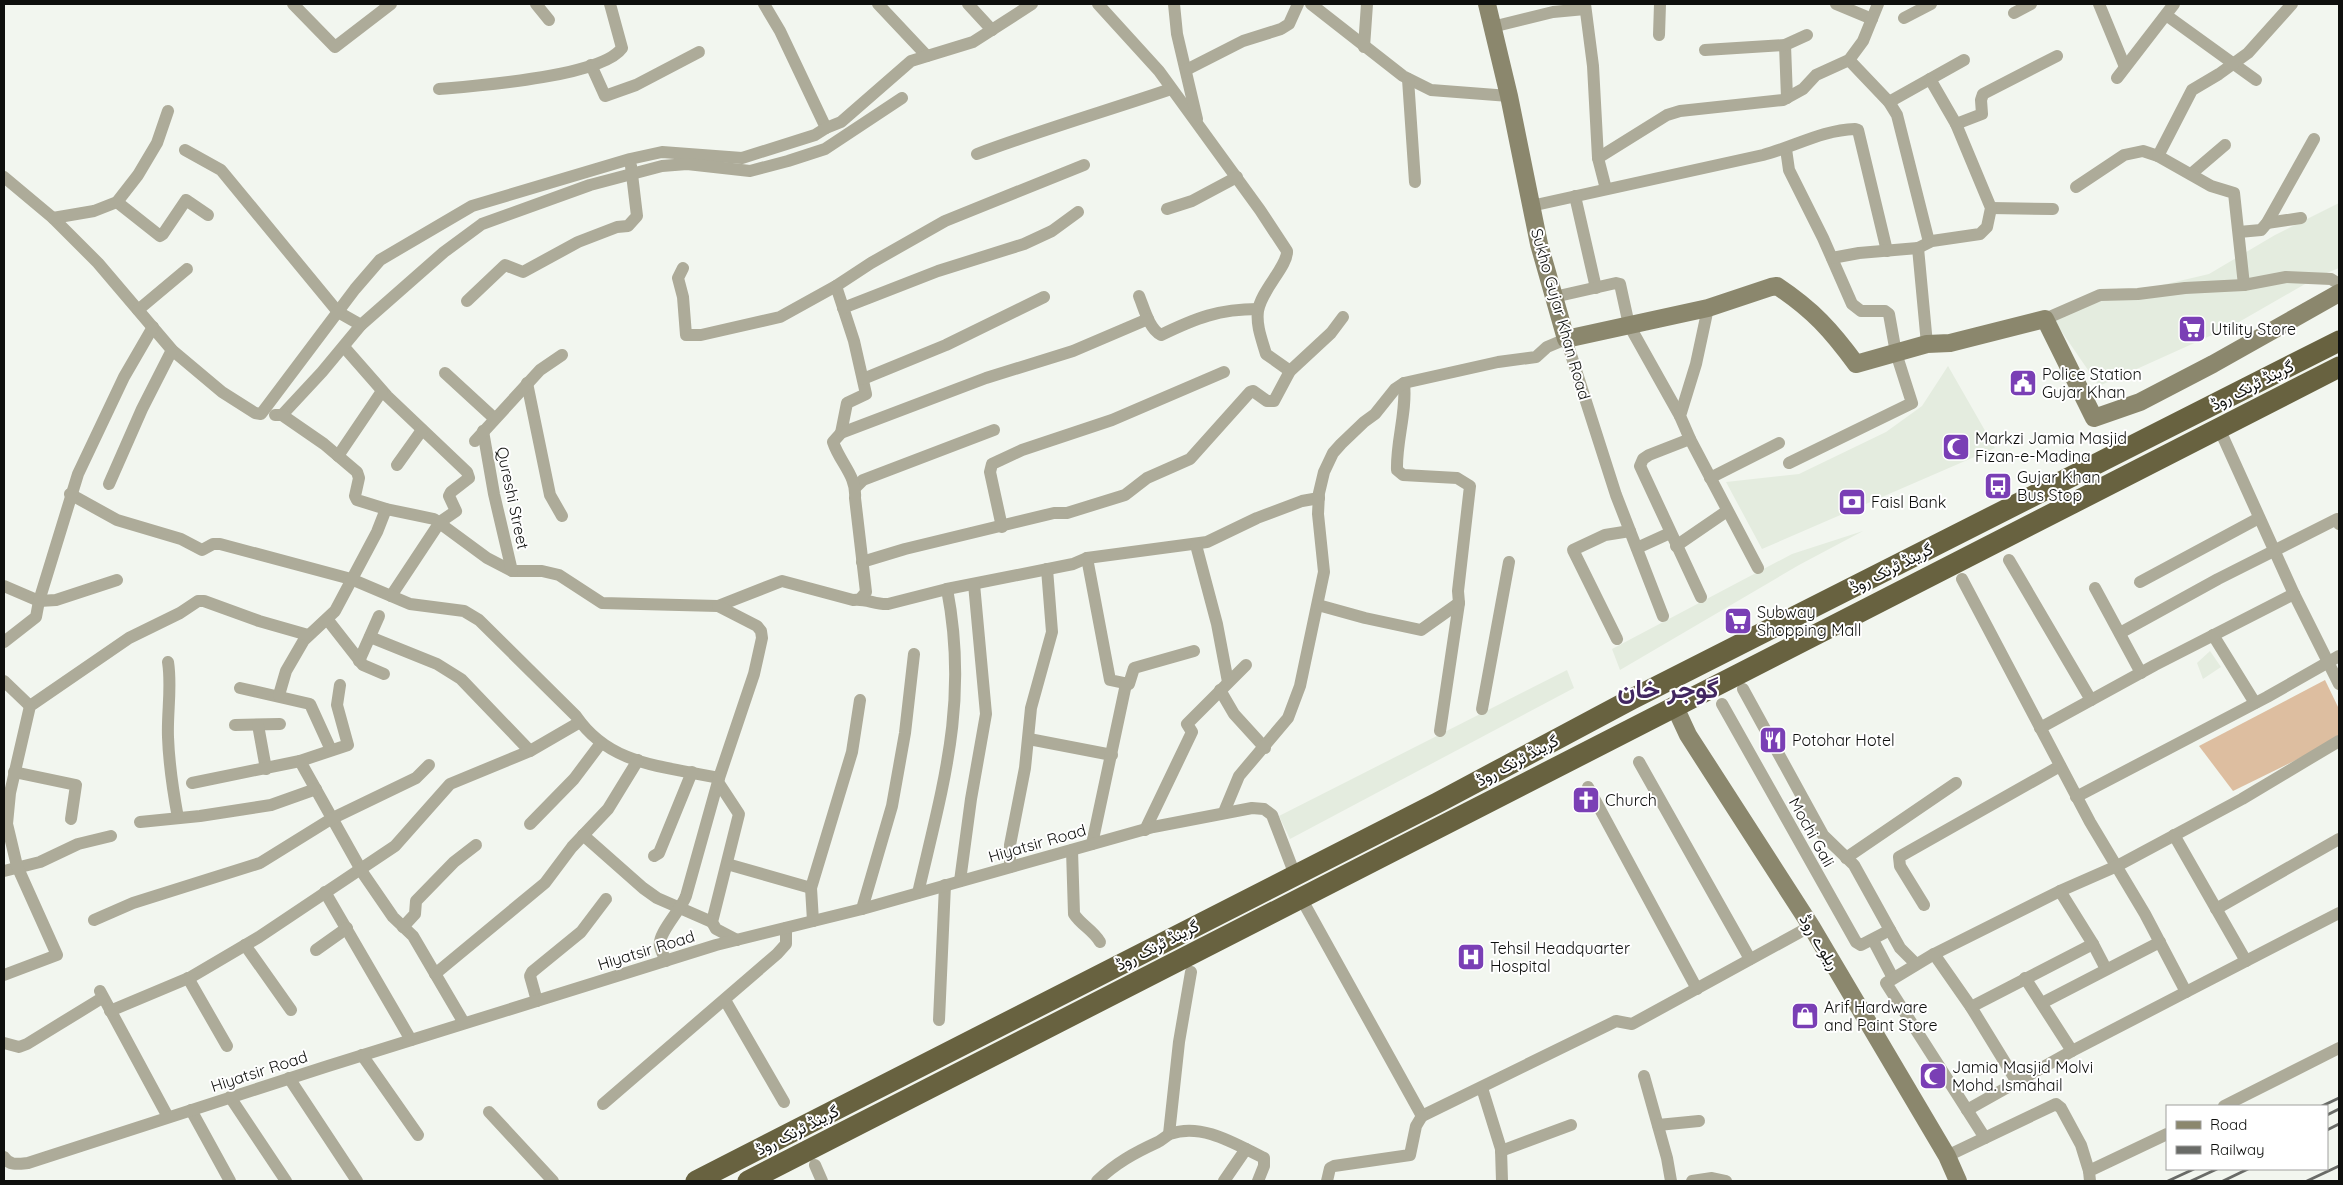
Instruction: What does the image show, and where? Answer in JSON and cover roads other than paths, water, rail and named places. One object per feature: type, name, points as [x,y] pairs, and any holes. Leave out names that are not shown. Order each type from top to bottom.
[{"type":"highway","name":"گرینڈ ٹرنک روڈ","points":[[696,1181],[1295,875],[1632,699],[2339,341]]},
{"type":"highway","name":"گرینڈ ٹرنک روڈ","points":[[748,1181],[2339,367]]},
{"type":"highway","points":[[863,1096],[874,1117]]},
{"type":"main road","name":"Sukho Gujar Khan Road","points":[[1487,4],[1509,96],[1539,244],[1566,339]]},
{"type":"main road","points":[[1566,339],[1708,308],[1777,286],[1805,306],[1829,328],[1856,364],[1927,344],[1950,342],[2045,319],[2094,418],[2140,402],[2339,293]]},
{"type":"main road","name":"ریلوے روڈ","points":[[1676,707],[1688,735],[1811,926],[1947,1156],[1958,1181]]},
{"type":"street","points":[[292,4],[335,47],[391,4]]},
{"type":"street","points":[[536,4],[549,20]]},
{"type":"street","points":[[439,89],[516,82],[604,61],[622,48],[610,4]]},
{"type":"street","points":[[764,4],[780,31],[826,128]]},
{"type":"street","points":[[878,4],[927,56]]},
{"type":"street","points":[[968,4],[992,30]]},
{"type":"street","points":[[272,415],[344,346],[359,324],[444,252],[482,224],[574,190],[662,152],[750,170],[788,161],[825,149],[911,61],[960,48],[1032,4]]},
{"type":"street","points":[[1098,4],[1159,71],[1236,177],[1288,254],[1266,288],[1258,309],[1258,325],[1266,354],[1290,370]]},
{"type":"street","points":[[1174,4],[1199,126]]},
{"type":"street","points":[[1186,70],[1243,41],[1281,29],[1289,24],[1298,4]]},
{"type":"street","points":[[1311,4],[1364,47],[1408,79],[1431,90],[1509,96]]},
{"type":"street","points":[[1364,47],[1367,4]]},
{"type":"street","points":[[1659,35],[1660,4]]},
{"type":"street","points":[[1836,4],[1872,19]]},
{"type":"street","points":[[1598,158],[1667,115],[1680,111],[1728,107],[1787,98],[1803,89],[1816,75],[1849,60],[1863,41],[1878,4]]},
{"type":"street","points":[[1904,18],[1931,4]]},
{"type":"street","points":[[2014,13],[2031,4]]},
{"type":"street","points":[[2099,4],[2126,67]]},
{"type":"street","points":[[2117,78],[2174,4]]},
{"type":"street","points":[[2158,156],[2192,90],[2235,63],[2265,37],[2292,4]]},
{"type":"street","points":[[1492,26],[1585,6],[1593,66],[1598,158],[1606,189]]},
{"type":"street","points":[[2166,15],[2256,80]]},
{"type":"street","points":[[1705,50],[1785,45],[1807,35]]},
{"type":"street","points":[[1785,45],[1787,98]]},
{"type":"street","points":[[591,65],[605,96],[636,85],[699,52]]},
{"type":"street","points":[[1956,124],[1982,114],[1981,100],[1983,94],[2057,56]]},
{"type":"street","points":[[1849,60],[1889,102],[1897,115],[1924,245],[1927,344]]},
{"type":"street","points":[[1889,102],[1964,60]]},
{"type":"street","points":[[1408,79],[1415,182]]},
{"type":"street","points":[[1832,258],[1924,245],[1980,234],[1987,227],[1992,208],[1956,124],[1930,79]]},
{"type":"street","points":[[977,154],[1036,132],[1107,111],[1171,89]]},
{"type":"street","points":[[717,163],[742,158],[815,135],[826,128],[845,128],[902,98]]},
{"type":"street","points":[[53,218],[94,211],[117,202],[138,175],[157,143],[168,111]]},
{"type":"street","points":[[1531,206],[1786,149],[1828,132],[1858,130],[1887,251]]},
{"type":"street","points":[[2239,232],[2261,230],[2267,223],[2314,139]]},
{"type":"street","points":[[2191,174],[2225,145]]},
{"type":"street","points":[[1786,149],[1790,170],[1855,308],[1866,313],[1885,311],[1889,314],[1896,353],[1912,403],[1789,463]]},
{"type":"street","points":[[185,150],[220,170],[340,314],[359,324]]},
{"type":"street","points":[[2076,187],[2124,155],[2143,151],[2158,156],[2211,186],[2234,193],[2244,285]]},
{"type":"street","points":[[682,268],[678,278],[683,297],[686,335],[690,336],[780,317],[945,221],[1084,165]]},
{"type":"street","points":[[272,415],[340,314],[380,260],[472,206],[631,166]]},
{"type":"street","points":[[467,302],[505,265],[523,272],[578,242],[617,227],[628,226],[637,216],[631,166]]},
{"type":"street","points":[[4,177],[53,218],[98,263],[172,350],[222,392],[255,414],[272,415],[338,456],[357,472],[359,478],[354,496],[357,500],[440,522],[487,558],[512,572],[542,572],[559,575],[602,603],[718,606],[782,581],[853,600],[861,598],[880,605],[888,604],[947,589],[1047,569],[1087,558],[1196,545],[1207,542],[1277,510],[1319,498]]},
{"type":"street","points":[[1167,208],[1192,201],[1236,177]]},
{"type":"street","points":[[1575,196],[1596,288]]},
{"type":"street","points":[[117,202],[160,236],[186,200],[208,216]]},
{"type":"street","points":[[1992,208],[2053,209]]},
{"type":"street","points":[[843,308],[885,289],[1024,244],[1052,231],[1078,212]]},
{"type":"street","points":[[2267,223],[2301,218]]},
{"type":"street","points":[[138,310],[187,269]]},
{"type":"street","points":[[2045,319],[2100,294],[2138,294],[2185,288],[2244,285],[2286,277],[2331,279],[2339,284]]},
{"type":"street","points":[[1554,297],[1616,283],[1620,284],[1629,325],[1680,416],[1710,478],[1758,568]]},
{"type":"street","points":[[836,286],[866,394],[847,402],[841,433]]},
{"type":"street","points":[[1139,296],[1148,318],[1156,332],[1161,335],[1206,315],[1232,309],[1258,309]]},
{"type":"street","points":[[863,379],[946,345],[1044,298]]},
{"type":"street","points":[[1680,416],[1696,364],[1708,308]]},
{"type":"street","points":[[862,562],[906,549],[1054,513],[1067,513],[1125,495],[1147,478],[1190,459],[1250,392],[1253,391],[1267,401],[1274,401],[1290,370],[1331,333],[1343,317]]},
{"type":"street","points":[[861,598],[866,592],[855,498],[856,487],[833,442],[841,433],[986,378],[1073,351],[1148,318]]},
{"type":"street","points":[[38,608],[70,494],[124,377],[153,327]]},
{"type":"street","points":[[1224,812],[1239,776],[1265,748],[1288,718],[1300,686],[1324,572],[1318,514],[1319,498],[1324,472],[1333,454],[1364,422],[1375,414],[1395,389],[1404,383],[1498,362],[1536,358],[1547,347],[1566,339]]},
{"type":"street","name":"Sukho Gujar Khan Road","points":[[1566,339],[1616,494],[1663,616]]},
{"type":"street","points":[[344,346],[382,391],[467,472],[469,478],[451,492],[449,496],[456,511],[440,522],[391,596]]},
{"type":"street","points":[[109,484],[142,409],[172,350]]},
{"type":"street","points":[[445,373],[494,418],[540,370],[562,355]]},
{"type":"street","points":[[1002,526],[990,472],[992,464],[1022,450],[1112,420],[1224,372]]},
{"type":"street","points":[[527,383],[550,495],[562,516]]},
{"type":"street","points":[[1404,383],[1405,396],[1397,448],[1397,470],[1403,475],[1457,478],[1470,486],[1458,591],[1459,603],[1440,731]]},
{"type":"street","points":[[338,456],[382,391]]},
{"type":"street","name":"Qureshi Street","points":[[494,418],[479,436],[512,572]]},
{"type":"street","points":[[2221,428],[2223,437],[2294,594],[2334,659],[2339,684]]},
{"type":"street","points":[[398,465],[422,430]]},
{"type":"street","points":[[856,487],[863,480],[994,430]]},
{"type":"street","points":[[1690,439],[1649,455],[1643,459],[1640,466],[1701,597]]},
{"type":"street","points":[[1710,478],[1780,443]]},
{"type":"street","points":[[70,494],[117,520],[198,547],[220,544],[351,579],[410,604],[464,611],[479,620],[601,743],[624,757],[692,772],[718,780],[739,814],[712,922],[716,930],[736,940]]},
{"type":"street","points":[[279,695],[286,672],[308,635],[335,611],[386,509]]},
{"type":"street","points":[[1676,546],[1727,511]]},
{"type":"street","points":[[2140,582],[2260,518]]},
{"type":"street","points":[[2120,633],[2274,550],[2336,519],[2339,524]]},
{"type":"street","points":[[1616,639],[1573,550],[1605,536],[1630,531]]},
{"type":"street","points":[[1637,548],[1670,533]]},
{"type":"street","points":[[1196,545],[1217,624],[1224,686],[1234,714],[1265,748]]},
{"type":"street","points":[[1087,558],[1109,678],[1126,684]]},
{"type":"street","points":[[2009,560],[2091,700]]},
{"type":"street","points":[[1482,709],[1510,562]]},
{"type":"street","points":[[1010,867],[1010,845],[1029,739],[1032,708],[1052,632],[1047,569]]},
{"type":"street","points":[[1962,579],[2076,797],[2160,942],[2186,992]]},
{"type":"street","points":[[4,642],[38,608],[56,600],[117,580]]},
{"type":"street","points":[[960,881],[986,705],[974,584]]},
{"type":"street","points":[[4,586],[38,608]]},
{"type":"street","points":[[2095,588],[2141,673]]},
{"type":"street","points":[[918,893],[944,788],[952,741],[956,657],[954,625],[947,589]]},
{"type":"street","points":[[2040,728],[2213,635],[2294,594]]},
{"type":"street","points":[[4,975],[57,954],[18,866],[7,824],[7,786],[14,772],[30,706],[129,638],[180,613],[198,601],[204,601],[259,621],[308,635]]},
{"type":"street","points":[[1318,605],[1365,618],[1421,630],[1459,603]]},
{"type":"street","points":[[666,961],[659,945],[660,936],[681,909],[718,780],[754,674],[762,638],[761,631],[757,626],[718,606]]},
{"type":"street","points":[[359,661],[379,616]]},
{"type":"street","points":[[327,619],[359,661],[369,670],[384,674]]},
{"type":"street","points":[[2213,635],[2255,704]]},
{"type":"street","points":[[370,637],[437,664],[460,679],[530,751]]},
{"type":"street","points":[[1092,844],[1126,684],[1129,684],[1134,668],[1194,651]]},
{"type":"street","points":[[862,909],[892,806],[905,733],[914,654]]},
{"type":"street","points":[[2076,797],[2255,704],[2334,659]]},
{"type":"street","points":[[168,662],[169,754],[171,782],[178,818]]},
{"type":"street","points":[[1145,830],[1192,732],[1187,724],[1246,664]]},
{"type":"street","points":[[4,681],[30,706]]},
{"type":"street","points":[[192,783],[300,761],[348,745],[337,705],[340,685]]},
{"type":"street","points":[[240,688],[279,695],[310,704],[331,750]]},
{"type":"street","points":[[1743,689],[1824,835],[1854,865],[1900,948],[1916,964]]},
{"type":"street","points":[[813,921],[811,888],[852,752],[860,700]]},
{"type":"street","name":"Mochi Gali","points":[[1722,704],[1856,942],[1861,945],[1873,940]]},
{"type":"street","points":[[110,1011],[188,978],[245,945],[395,846],[450,784],[530,751],[580,722]]},
{"type":"street","points":[[235,725],[280,724]]},
{"type":"street","points":[[258,725],[266,769]]},
{"type":"street","points":[[1029,739],[1112,755]]},
{"type":"street","points":[[1985,1138],[1886,983],[1934,954],[2060,891],[2117,866],[2174,836],[2339,741]]},
{"type":"street","points":[[530,824],[574,779],[601,743]]},
{"type":"street","points":[[435,974],[538,890],[583,835],[608,809],[638,760]]},
{"type":"street","points":[[300,761],[360,868],[402,927],[413,936],[464,1023]]},
{"type":"street","points":[[1639,762],[1750,959]]},
{"type":"street","points":[[94,920],[133,903],[260,863],[331,819],[416,778],[429,765]]},
{"type":"street","points":[[1924,905],[1900,866],[1899,857],[2060,766]]},
{"type":"street","points":[[14,772],[76,785],[71,819]]},
{"type":"street","points":[[654,856],[659,853],[692,772]]},
{"type":"street","points":[[1846,858],[1956,783]]},
{"type":"street","points":[[1588,787],[1697,988]]},
{"type":"street","points":[[140,822],[271,805],[316,789]]},
{"type":"street","name":"Hiyatsir Road","points":[[4,1157],[6,1162],[15,1164],[28,1163],[362,1055],[736,940],[862,909],[1145,830],[1224,812],[1252,808],[1264,809],[1272,815],[1295,875]]},
{"type":"street","points":[[583,835],[643,888],[669,905],[712,922]]},
{"type":"street","points":[[4,871],[40,862],[78,844],[111,836]]},
{"type":"street","points":[[2174,836],[2246,961]]},
{"type":"street","points":[[2216,909],[2339,839]]},
{"type":"street","points":[[402,927],[415,914],[416,901],[454,862],[476,845]]},
{"type":"street","points":[[1072,850],[1074,914],[1079,922],[1091,929],[1100,942]]},
{"type":"street","points":[[726,864],[811,888]]},
{"type":"street","points":[[939,1020],[945,885]]},
{"type":"street","points":[[2060,891],[2093,944],[2106,969]]},
{"type":"street","points":[[325,892],[411,1040]]},
{"type":"street","points":[[1301,898],[1422,1116]]},
{"type":"street","points":[[537,1001],[530,976],[532,972],[581,932],[606,899]]},
{"type":"street","points":[[1967,1110],[2072,1051],[2339,913]]},
{"type":"street","points":[[1327,1181],[1330,1168],[1334,1166],[1410,1155],[1416,1126],[1422,1116],[1482,1088],[1616,1020],[1632,1024],[1811,926]]},
{"type":"street","points":[[316,950],[346,928]]},
{"type":"street","points":[[603,1104],[725,1000],[786,944],[786,928]]},
{"type":"street","points":[[1890,930],[1873,940],[1893,978]]},
{"type":"street","points":[[2042,1003],[2160,942]]},
{"type":"street","points":[[1971,1007],[2093,944]]},
{"type":"street","points":[[245,945],[291,1010]]},
{"type":"street","points":[[1934,954],[1971,1007],[2017,1082]]},
{"type":"street","points":[[1169,1134],[1179,1042],[1191,972]]},
{"type":"street","points":[[188,978],[227,1046]]},
{"type":"street","points":[[2025,978],[2072,1051]]},
{"type":"street","points":[[4,1044],[15,1047],[27,1044],[101,994],[168,1117]]},
{"type":"street","points":[[725,1000],[784,1102]]},
{"type":"street","points":[[2226,1105],[2339,1048]]},
{"type":"street","points":[[362,1055],[418,1135]]},
{"type":"street","points":[[1644,1076],[1658,1124],[1670,1181]]},
{"type":"street","points":[[289,1078],[357,1181]]},
{"type":"street","points":[[1482,1088],[1501,1151],[1502,1181],[1495,1181]]},
{"type":"street","points":[[230,1097],[286,1181]]},
{"type":"street","points":[[1947,1156],[2056,1104],[2061,1108],[2081,1145],[2089,1176],[2166,1135]]},
{"type":"street","points":[[191,1110],[230,1181]]},
{"type":"street","points":[[489,1112],[553,1181]]},
{"type":"street","points":[[1658,1124],[1699,1121]]},
{"type":"street","points":[[1501,1151],[1571,1125]]},
{"type":"street","points":[[1097,1181],[1114,1165],[1169,1134],[1181,1132],[1201,1132],[1217,1136],[1264,1158],[1264,1166],[1258,1181]]},
{"type":"street","points":[[1224,1181],[1246,1149]]},
{"type":"street","points":[[815,1165],[822,1181]]},
{"type":"street","points":[[1692,1181],[1712,1178],[1726,1181]]},
{"type":"railway","points":[[2324,1105],[2339,1098]]},
{"type":"railway","points":[[2328,1114],[2339,1109]]},
{"type":"railway","points":[[2328,1130],[2339,1124]]},
{"type":"railway","points":[[2307,1181],[2339,1166]]},
{"type":"railway","points":[[2168,1181],[2192,1170]]},
{"type":"railway","points":[[2191,1181],[2215,1170]]},
{"type":"railway","points":[[2223,1181],[2246,1170]]},
{"type":"place","name":"Utility Store","points":[[2192,329]]},
{"type":"place","name":"Police Station Gujar Khan","points":[[2023,383]]},
{"type":"place","name":"Markzi Jamia Masjid Fizan-e-Madina","points":[[1956,447]]},
{"type":"place","name":"Gujar Khan Bus Stop","points":[[1998,486]]},
{"type":"place","name":"Faisl Bank","points":[[1852,502]]},
{"type":"place","name":"Subway Shopping Mall","points":[[1738,621]]},
{"type":"place","name":"Potohar Hotel","points":[[1773,740]]},
{"type":"place","name":"Church","points":[[1586,800]]},
{"type":"place","name":"Tehsil Headquarter Hospital","points":[[1471,957]]},
{"type":"place","name":"Arif Hardware and Paint Store","points":[[1805,1016]]},
{"type":"place","name":"Jamia Masjid Molvi Mohd. Ismahail","points":[[1933,1076]]},
{"type":"district","name":"گوجر خان","points":[[1668,689]]}]
